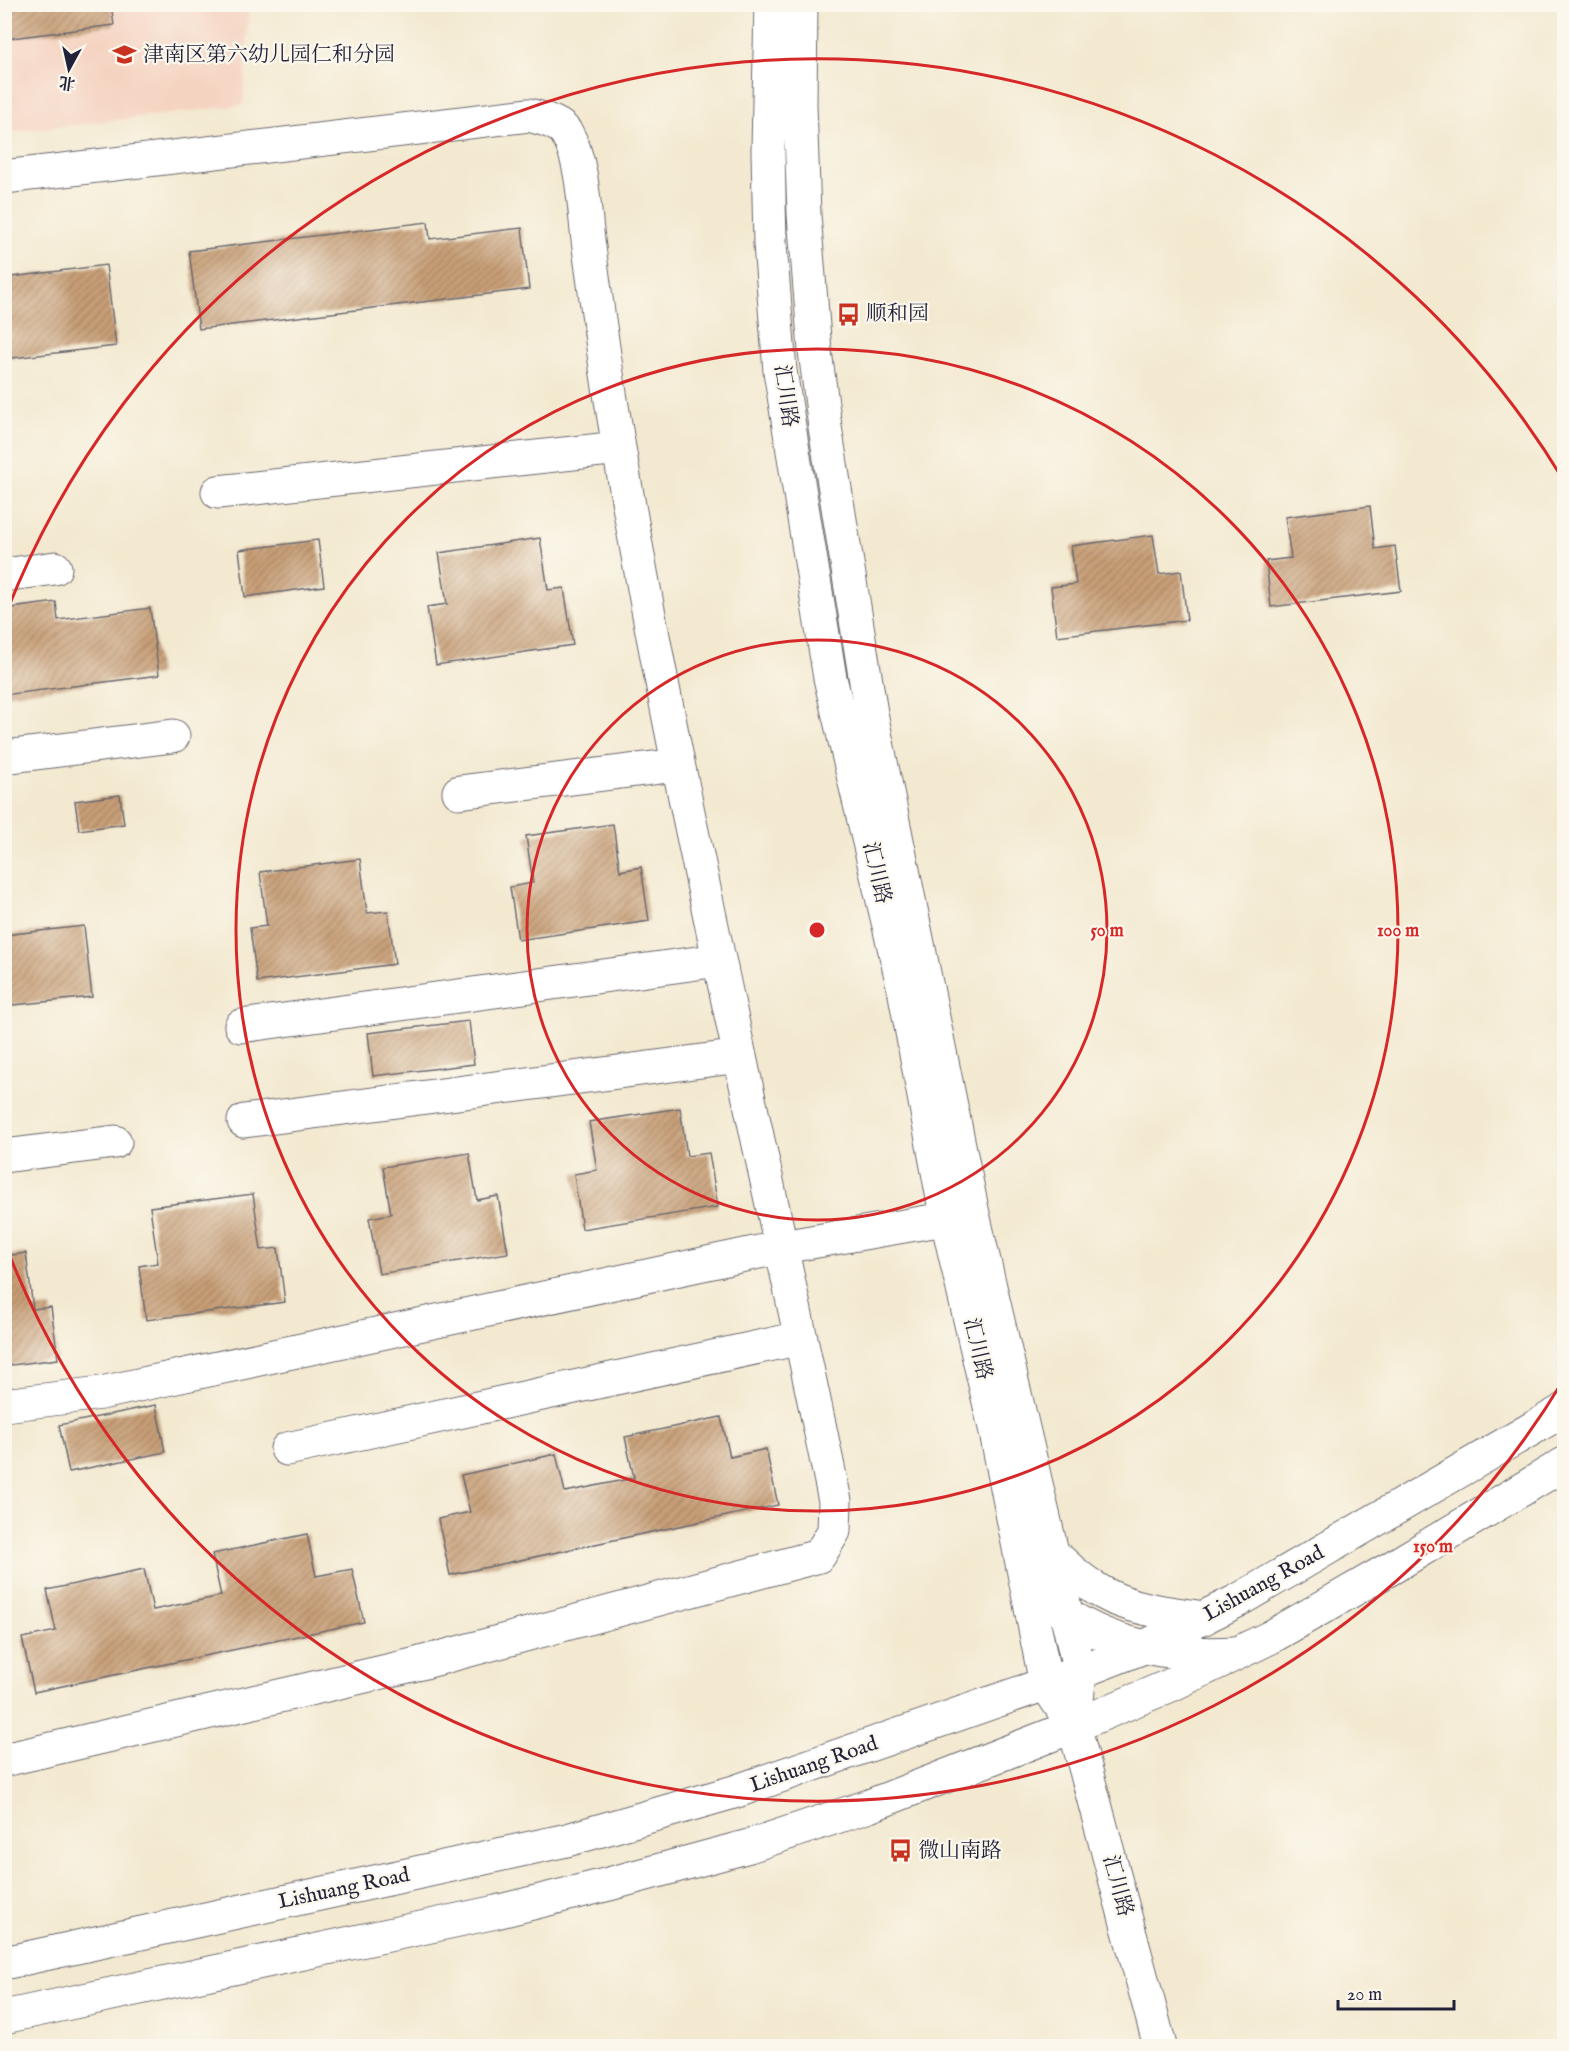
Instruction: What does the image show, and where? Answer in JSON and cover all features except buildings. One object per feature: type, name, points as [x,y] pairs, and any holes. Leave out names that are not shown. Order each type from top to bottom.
[{"type":"street","name":"汇川路","points":[[771,4],[768,128],[770,244],[780,371],[830,678],[960,1217],[1037,1558],[1046,1684],[1074,1726],[1160,2046]]},
{"type":"street","name":"汇川路","points":[[801,4],[800,105],[804,214],[815,351],[871,713],[960,1217]]},
{"type":"street","points":[[4,177],[529,115],[549,120],[566,131],[577,160],[600,334],[677,765],[835,1501],[834,1531],[819,1556],[417,1664],[4,1760]]},
{"type":"street","points":[[218,492],[619,448]]},
{"type":"street","points":[[4,575],[55,568]]},
{"type":"street","points":[[4,757],[173,736]]},
{"type":"street","points":[[459,792],[677,765]]},
{"type":"street","points":[[241,1026],[719,960]]},
{"type":"street","points":[[244,1121],[740,1056]]},
{"type":"street","points":[[4,1156],[115,1142]]},
{"type":"street","points":[[4,1405],[101,1393],[782,1247],[960,1217]]},
{"type":"street","points":[[287,1449],[801,1338]]},
{"type":"street","name":"Lishuang Road","points":[[4,1963],[567,1840],[734,1792],[1080,1672],[1144,1647],[1238,1601],[1564,1410]]},
{"type":"street","points":[[4,2017],[496,1912],[749,1846],[868,1806],[1074,1726],[1172,1684],[1271,1637],[1392,1568],[1564,1464]]},
{"type":"street","name":"汇川路","points":[[1037,1558],[1066,1614],[1080,1672],[1074,1726]]},
{"type":"street","points":[[1037,1558],[1072,1572],[1104,1594],[1132,1605],[1204,1618]]},
{"type":"street","points":[[1066,1614],[1085,1626],[1144,1647],[1203,1655],[1236,1653]]},
{"type":"shaded area","name":"津南区第六幼儿园仁和分园","points":[[4,5],[249,5],[243,105],[5,133]]},
{"type":"place","name":"津南区第六幼儿园仁和分园","points":[[125,55]]},
{"type":"place","name":"顺和园","points":[[848,314]]},
{"type":"place","name":"微山南路","points":[[900,1851]]}]
